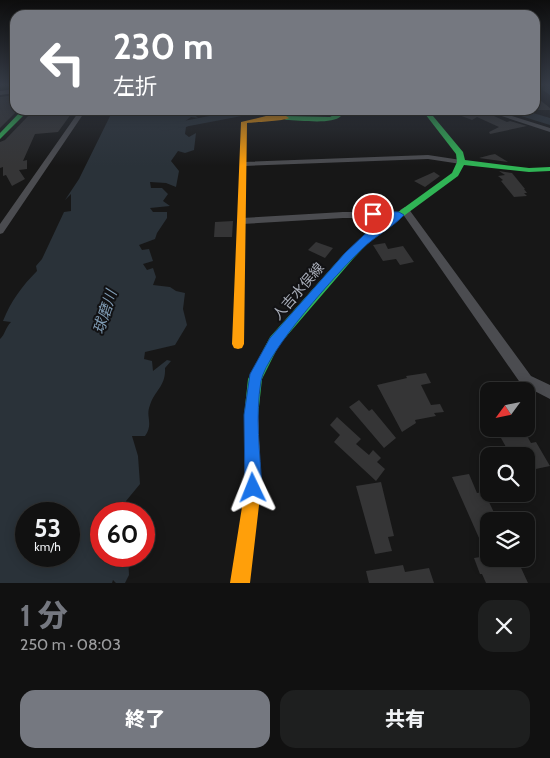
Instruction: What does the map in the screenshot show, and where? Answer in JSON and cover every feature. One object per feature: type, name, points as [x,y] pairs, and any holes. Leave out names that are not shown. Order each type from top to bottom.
[{"type":"street","points":[[0,137],[21,115]]},
{"type":"street","points":[[0,231],[80,115]]},
{"type":"street","points":[[238,344],[244,164],[243,126],[248,120],[266,118],[330,119],[338,115]]},
{"type":"street","points":[[429,115],[460,154],[461,162]]},
{"type":"street","points":[[502,115],[550,130]]},
{"type":"street","points":[[244,164],[428,157],[529,170],[550,169]]},
{"type":"street","name":"人吉水俣線","points":[[240,583],[253,488],[251,415],[255,379],[274,341],[349,256],[368,238],[455,174],[461,162]]},
{"type":"street","points":[[242,221],[402,212],[526,380],[550,392]]},
{"type":"water","name":"球磨川","points":[[111,115],[195,115],[198,118],[191,117],[184,122],[190,125],[186,127],[185,134],[189,137],[196,133],[194,150],[185,153],[178,151],[171,161],[179,171],[176,187],[166,183],[150,182],[151,188],[162,188],[168,194],[163,201],[170,206],[150,208],[153,212],[167,212],[167,218],[155,239],[139,245],[142,250],[149,249],[153,261],[143,264],[147,270],[153,268],[156,277],[153,285],[170,287],[185,293],[183,309],[187,325],[175,345],[145,352],[144,359],[152,361],[153,371],[167,360],[171,361],[165,368],[162,384],[150,405],[148,431],[145,436],[132,436],[138,456],[140,484],[126,502],[90,502],[90,567],[129,567],[129,575],[125,583],[116,583],[113,580],[112,583],[0,583],[0,339],[11,322],[3,321],[17,294],[37,271],[36,266],[42,259],[64,212],[71,211],[71,194],[65,200],[79,179]]},
{"type":"building","points":[[0,112],[10,112],[10,115],[13,115],[0,128]]},
{"type":"building","points":[[29,115],[70,115],[58,132],[35,134],[23,161],[27,160],[27,169],[19,170],[25,179],[12,186],[6,175],[3,176],[3,167],[0,168],[0,142],[5,140]]},
{"type":"building","points":[[459,115],[492,115],[507,122],[510,121],[527,126],[490,134],[489,132],[499,127],[477,117],[472,120]]},
{"type":"building","points":[[495,154],[508,162],[479,158],[490,155]]},
{"type":"building","points":[[499,171],[512,173],[525,189],[527,193],[524,193],[527,196],[514,197],[501,181],[503,180],[498,176],[505,175]]},
{"type":"building","points":[[434,172],[440,176],[425,187],[414,181]]},
{"type":"building","points":[[233,221],[232,237],[214,237],[215,222]]},
{"type":"building","points":[[316,242],[333,248],[325,258],[308,250]]},
{"type":"building","points":[[385,243],[388,249],[403,246],[414,262],[400,265],[396,259],[383,261],[373,245]]},
{"type":"building","points":[[426,373],[431,383],[421,385],[431,405],[440,404],[444,412],[434,413],[436,416],[415,420],[416,423],[402,432],[377,385],[407,378],[406,376]]},
{"type":"building","points":[[359,400],[369,411],[372,409],[396,438],[384,448],[349,407]]},
{"type":"building","points":[[337,417],[361,439],[356,444],[369,455],[373,450],[381,458],[377,462],[385,469],[376,481],[334,442],[340,435],[330,425]]},
{"type":"building","points":[[501,438],[528,438],[531,443],[536,442],[550,466],[535,469],[535,447],[506,447]]},
{"type":"building","points":[[469,474],[477,493],[480,492],[480,502],[489,502],[494,512],[480,512],[480,540],[452,477]]},
{"type":"building","points":[[381,482],[394,536],[388,537],[392,551],[375,554],[356,486]]},
{"type":"building","points":[[480,557],[480,567],[521,567],[528,583],[486,583],[482,574],[480,574],[474,558]]},
{"type":"building","points":[[403,565],[405,572],[429,568],[434,583],[369,583],[366,571]]},
{"type":"waterway","points":[[163,128],[231,115]]},
{"type":"waterway","points":[[528,115],[550,122]]},
{"type":"traffic: fast","points":[[0,137],[21,115]]},
{"type":"traffic: fast","points":[[286,118],[330,119],[338,115]]},
{"type":"traffic: fast","points":[[251,416],[255,379],[274,341],[349,256],[368,238],[455,174],[461,162],[460,154],[429,115]]},
{"type":"traffic: fast","points":[[461,162],[529,170],[550,169]]},
{"type":"traffic: slow","points":[[238,344],[244,122],[266,118],[286,118]]},
{"type":"traffic: slow","points":[[240,583],[253,488],[251,416]]},
{"type":"route","points":[[253,488],[251,415],[255,379],[274,341],[349,256],[368,238],[399,215],[373,214]]}]
